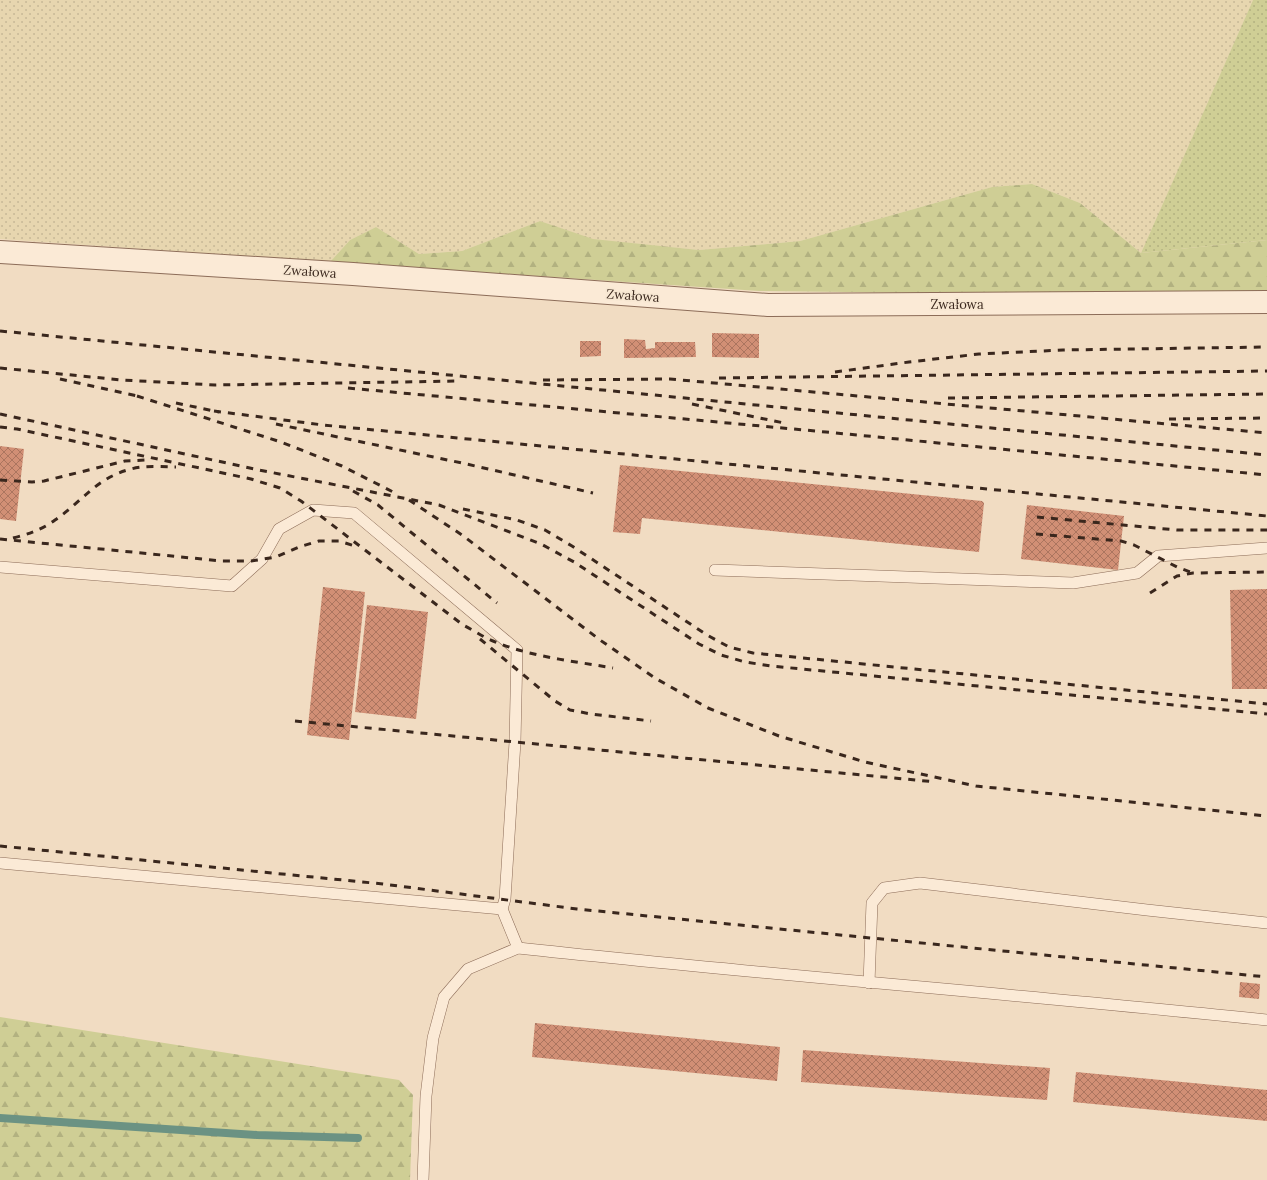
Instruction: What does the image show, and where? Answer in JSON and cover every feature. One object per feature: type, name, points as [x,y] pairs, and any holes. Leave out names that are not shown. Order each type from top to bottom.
[{"type":"street","name":"Zwałowa","points":[[0,252],[353,274],[768,305],[1267,302]]},
{"type":"lane","points":[[0,567],[232,586],[262,559],[278,529],[313,510],[354,513],[517,650],[514,757],[505,899],[502,909],[518,948]]},
{"type":"lane","points":[[715,570],[1074,584],[1138,573],[1158,556],[1267,548]]},
{"type":"lane","points":[[0,863],[502,909]]},
{"type":"lane","points":[[869,983],[872,903],[884,888],[920,883],[1267,923]]},
{"type":"lane","points":[[423,1180],[426,1096],[433,1038],[444,997],[468,969],[518,948],[869,983],[1136,1006],[1267,1020]]},
{"type":"shaded area","points":[[0,0],[1253,0],[1141,253],[1080,203],[1032,184],[992,187],[800,241],[699,250],[593,240],[540,221],[462,251],[419,254],[376,227],[350,240],[330,262],[0,239]]},
{"type":"green space","points":[[1253,0],[1267,0],[1267,240],[1141,253]]},
{"type":"green space","points":[[1032,184],[1080,203],[1141,253],[1267,240],[1267,293],[1265,297],[759,291],[330,262],[350,240],[376,227],[419,254],[462,251],[540,221],[593,239],[699,250],[800,241],[992,187]]},
{"type":"green space","points":[[0,1017],[399,1080],[413,1095],[410,1180],[0,1180]]},
{"type":"building","points":[[712,333],[759,334],[759,358],[712,357]]},
{"type":"building","points":[[624,339],[645,340],[646,349],[655,348],[655,342],[695,342],[696,357],[624,358]]},
{"type":"building","points":[[580,341],[601,341],[601,356],[580,357]]},
{"type":"building","points":[[0,446],[24,449],[16,521],[0,519]]},
{"type":"building","points":[[620,465],[982,501],[984,503],[979,552],[642,518],[640,534],[613,532]]},
{"type":"building","points":[[1027,505],[1124,516],[1118,570],[1021,559]]},
{"type":"building","points":[[323,587],[365,592],[349,740],[307,735]]},
{"type":"building","points":[[1267,589],[1267,689],[1232,689],[1230,590]]},
{"type":"building","points":[[367,605],[428,612],[416,719],[355,712]]},
{"type":"building","points":[[1240,982],[1260,984],[1259,999],[1239,997]]},
{"type":"building","points":[[535,1023],[780,1047],[777,1081],[532,1057]]},
{"type":"building","points":[[803,1050],[1050,1068],[1047,1100],[801,1082]]},
{"type":"building","points":[[1076,1072],[1267,1090],[1267,1121],[1073,1102]]},
{"type":"waterway","points":[[0,1118],[257,1135],[358,1138]]},
{"type":"railway","points":[[0,331],[1267,455]]},
{"type":"railway","points":[[835,372],[979,354],[1063,350],[1267,347]]},
{"type":"railway","points":[[0,368],[122,380],[215,385],[461,381]]},
{"type":"railway","points":[[719,378],[1267,371]]},
{"type":"railway","points":[[60,379],[142,397]]},
{"type":"railway","points":[[543,380],[670,379],[1267,433]]},
{"type":"railway","points":[[348,388],[826,432],[1267,475]]},
{"type":"railway","points":[[948,398],[1267,394]]},
{"type":"railway","points":[[137,396],[281,442],[342,466],[397,494]]},
{"type":"railway","points":[[176,403],[219,412]]},
{"type":"railway","points":[[692,404],[784,423]]},
{"type":"railway","points":[[214,411],[323,425],[1267,516]]},
{"type":"railway","points":[[0,414],[259,470],[439,505],[541,544],[574,562],[699,644],[721,655],[745,662],[771,666],[1267,714]]},
{"type":"railway","points":[[1169,419],[1267,418]]},
{"type":"railway","points":[[276,424],[462,463],[593,493]]},
{"type":"railway","points":[[0,427],[17,429],[251,479],[280,488],[301,501],[463,625],[493,641],[522,651],[567,661],[613,668]]},
{"type":"railway","points":[[0,480],[32,482],[44,481],[125,461],[145,460]]},
{"type":"railway","points":[[13,538],[25,535],[46,526],[65,513],[99,484],[119,473],[142,467],[176,467]]},
{"type":"railway","points":[[353,491],[378,505],[497,603]]},
{"type":"railway","points":[[409,500],[462,535],[600,640],[655,678],[708,708],[779,736],[865,762],[976,786],[1267,816]]},
{"type":"railway","points":[[463,509],[517,520],[545,530],[572,546],[707,635],[729,647],[753,653],[1267,704]]},
{"type":"railway","points":[[1037,517],[1177,530],[1267,530]]},
{"type":"railway","points":[[1036,534],[1121,541],[1134,545],[1177,567],[1193,573]]},
{"type":"railway","points":[[0,539],[222,561],[251,561],[276,557],[299,547],[319,541],[339,541],[355,546]]},
{"type":"railway","points":[[1150,593],[1177,576],[1193,573],[1267,572]]},
{"type":"railway","points":[[480,639],[555,701],[570,710],[651,721]]},
{"type":"railway","points":[[295,721],[936,782]]},
{"type":"railway","points":[[0,846],[383,884],[577,909],[1267,977]]}]
